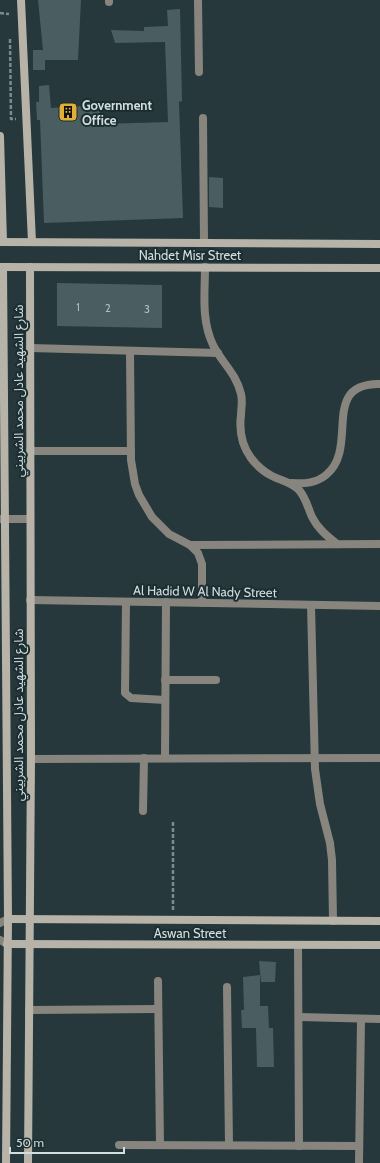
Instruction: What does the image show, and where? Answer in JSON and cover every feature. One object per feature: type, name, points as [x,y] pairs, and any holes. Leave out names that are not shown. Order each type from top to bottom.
[{"type":"street","points":[[21,0],[32,242]]},
{"type":"street","points":[[198,0],[199,72]]},
{"type":"street","points":[[203,118],[204,243]]},
{"type":"street","points":[[0,136],[2,242]]},
{"type":"street","name":"Nahdet Misr Street","points":[[2,242],[380,244]]},
{"type":"street","name":"Nahdet Misr Street","points":[[1,267],[380,268]]},
{"type":"street","name":"شارع الشهيد عادل محمد الشربيني","points":[[1,267],[6,1163]]},
{"type":"street","points":[[205,267],[204,316],[206,326],[209,336],[218,353],[234,375],[239,387],[243,400],[240,429],[242,441],[251,458],[264,471],[292,483],[302,484],[321,478],[336,464],[340,455],[342,445],[344,404],[348,397],[354,390],[362,386],[380,384]]},
{"type":"street","name":"شارع الشهيد عادل محمد الشربيني","points":[[28,1163],[31,759],[30,268]]},
{"type":"street","points":[[30,348],[218,353]]},
{"type":"street","points":[[130,351],[131,451],[132,472],[135,484],[145,506],[152,516],[169,534],[190,545],[198,553],[202,564],[202,603]]},
{"type":"street","points":[[30,451],[131,451]]},
{"type":"street","points":[[292,483],[304,497],[318,528],[337,544]]},
{"type":"street","points":[[2,519],[30,519]]},
{"type":"street","points":[[190,545],[380,544]]},
{"type":"street","name":"Al Hadid W Al Nady Street","points":[[30,600],[380,606]]},
{"type":"street","points":[[126,602],[125,693],[131,698],[165,700]]},
{"type":"street","points":[[165,758],[166,602]]},
{"type":"street","points":[[311,605],[315,758],[318,793],[331,851],[333,921]]},
{"type":"street","points":[[165,680],[216,680]]},
{"type":"street","points":[[143,811],[144,758]]},
{"type":"street","points":[[31,759],[380,758]]},
{"type":"street","name":"Aswan Street","points":[[4,921],[30,919],[380,921]]},
{"type":"street","name":"Aswan Street","points":[[4,942],[30,944],[380,945]]},
{"type":"street","points":[[298,945],[299,1146]]},
{"type":"street","points":[[158,981],[160,1145]]},
{"type":"street","points":[[227,987],[228,1145]]},
{"type":"street","points":[[30,1010],[158,1009]]},
{"type":"street","points":[[299,1017],[380,1019]]},
{"type":"street","points":[[359,1163],[361,1019]]},
{"type":"street","points":[[119,1144],[359,1146]]},
{"type":"path","points":[[0,13],[9,13],[9,21]]},
{"type":"path","points":[[10,36],[11,119],[26,119]]},
{"type":"path","points":[[173,821],[173,920]]},
{"type":"building","points":[[38,0],[81,0],[78,60],[45,60],[45,70],[33,70],[33,50],[43,50]]},
{"type":"building","points":[[180,9],[182,101],[179,102],[183,218],[44,223],[40,120],[37,120],[36,102],[39,102],[39,86],[49,85],[51,108],[99,105],[101,124],[168,122],[165,42],[115,43],[111,30],[144,31],[144,27],[168,26],[167,10]]},
{"type":"building","points":[[209,177],[223,178],[223,208],[209,207]]},
{"type":"building","points":[[57,283],[162,285],[162,328],[57,326]]},
{"type":"building","points":[[259,961],[276,962],[275,982],[261,982]]},
{"type":"building","points":[[260,975],[260,1006],[268,1006],[269,1028],[273,1028],[274,1067],[257,1067],[256,1028],[242,1028],[241,1010],[244,1010],[243,977]]},
{"type":"place","name":"Government Office","points":[[68,112]]}]
